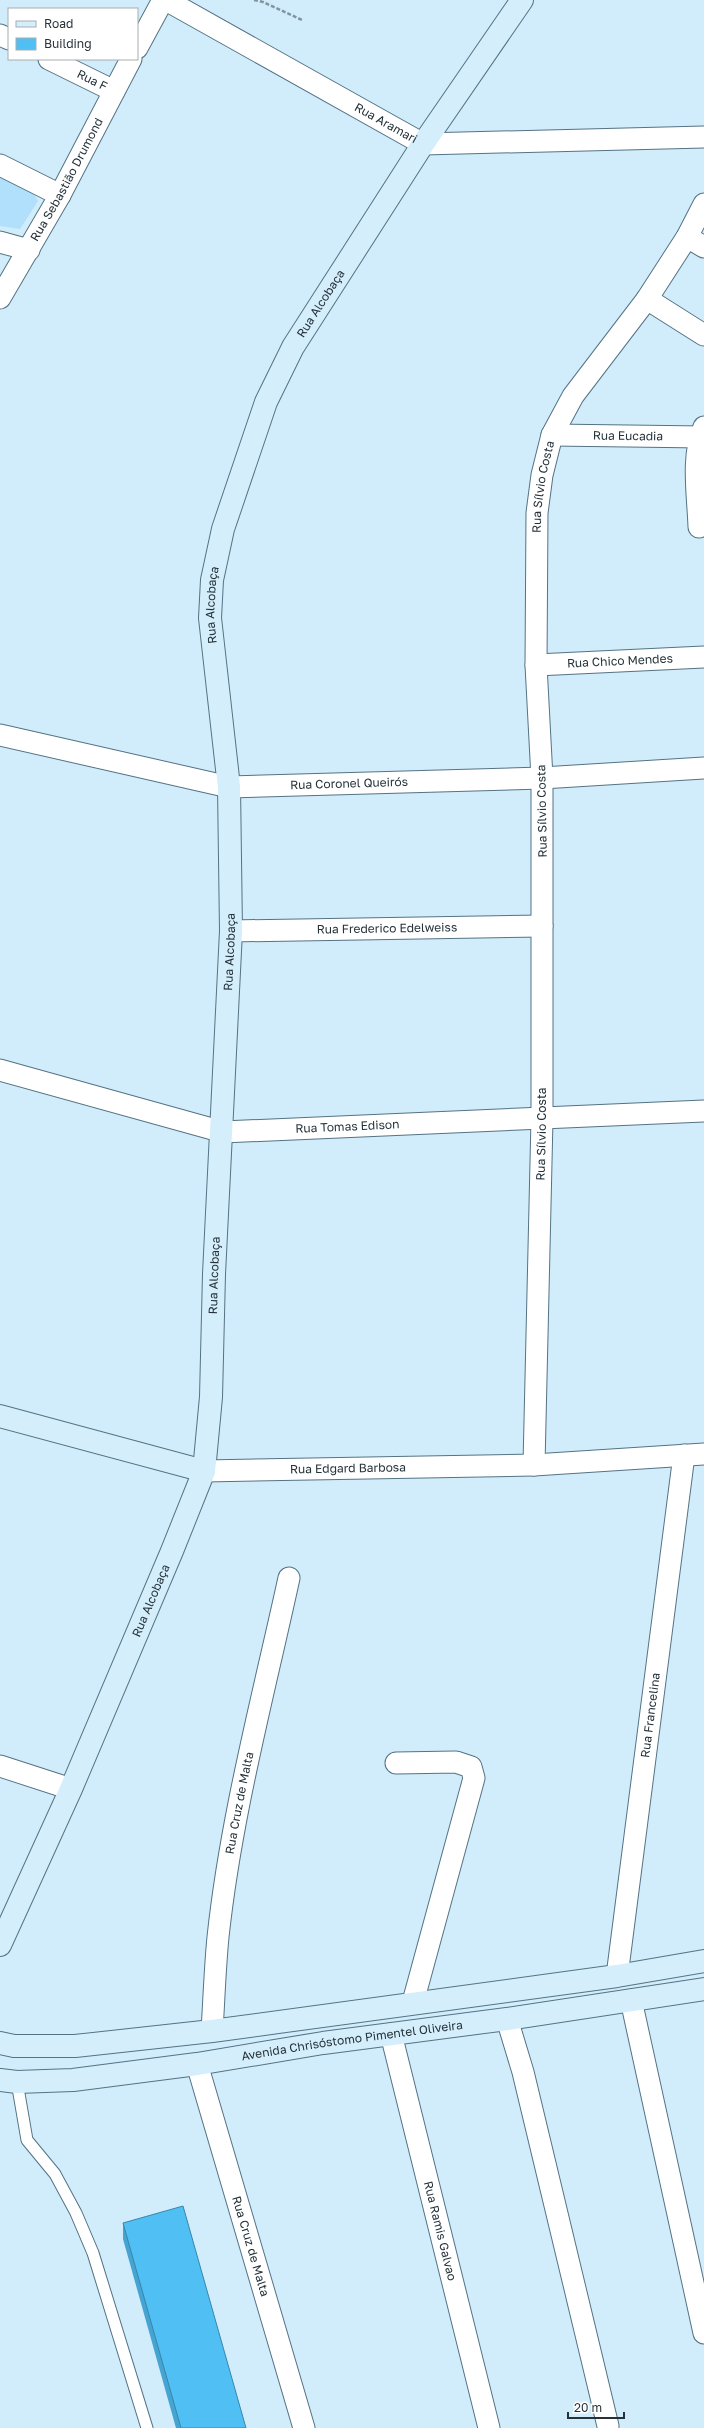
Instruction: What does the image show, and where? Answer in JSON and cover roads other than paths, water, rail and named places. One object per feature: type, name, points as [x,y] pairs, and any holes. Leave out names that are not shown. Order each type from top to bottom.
[{"type":"main road","name":"Rua Alcobaça","points":[[0,1945],[71,1789],[204,1472],[211,1398],[214,1274],[223,1132],[231,931],[229,787],[210,618],[212,580],[234,493],[266,402],[293,347],[423,144],[522,0]]},
{"type":"main road","name":"Rua Edgard Barbosa","points":[[0,1416],[204,1472]]},
{"type":"main road","points":[[0,2043],[14,2046],[75,2046],[212,2030],[617,1976],[704,1961]]},
{"type":"main road","name":"Avenida Chrisóstomo Pimentel Oliveira","points":[[9,2081],[73,2080],[197,2064],[323,2043],[507,2019],[704,1989]]},
{"type":"street","points":[[138,46],[163,0]]},
{"type":"street","name":"Rua Aramari","points":[[166,0],[423,144],[704,137]]},
{"type":"street","name":"Rua F","points":[[51,60],[114,91]]},
{"type":"street","name":"Rua Sebastião Drumond","points":[[0,298],[60,195],[130,60]]},
{"type":"street","points":[[0,165],[60,195]]},
{"type":"street","name":"Rua Sílvio Costa","points":[[534,1465],[542,1119],[542,778],[536,665],[537,513],[542,475],[552,435],[573,396],[647,299],[696,242],[704,204]]},
{"type":"street","points":[[0,242],[29,250]]},
{"type":"street","points":[[647,299],[704,335]]},
{"type":"street","points":[[699,527],[702,433]]},
{"type":"street","name":"Rua Eucadia","points":[[552,435],[702,433]]},
{"type":"street","name":"Rua Chico Mendes","points":[[536,665],[704,657]]},
{"type":"street","name":"Rua Coronel Queirós","points":[[0,735],[229,787],[542,778],[704,768]]},
{"type":"street","name":"Rua Frederico Edelweiss","points":[[231,931],[542,926]]},
{"type":"street","name":"Rua Tomas Edison","points":[[0,1070],[223,1132],[704,1111]]},
{"type":"street","name":"Rua Edgard Barbosa","points":[[204,1472],[534,1465],[704,1454]]},
{"type":"street","name":"Rua Francelina","points":[[617,1976],[684,1455]]},
{"type":"street","name":"Rua Cruz de Malta","points":[[212,2030],[218,1937],[230,1855],[244,1778],[289,1578]]},
{"type":"street","points":[[396,1763],[456,1762],[471,1767],[474,1772],[474,1778],[413,2002]]},
{"type":"street","points":[[0,1766],[71,1789]]},
{"type":"street","points":[[631,2000],[704,2333]]},
{"type":"street","points":[[507,2019],[522,2072],[608,2426]]},
{"type":"street","name":"Rua Ramis Galvao","points":[[391,2034],[489,2428]]},
{"type":"street","name":"Rua Cruz de Malta","points":[[197,2064],[304,2428]]},
{"type":"lane","points":[[9,2081],[27,2140],[55,2174],[76,2213],[93,2253],[147,2428]]}]
